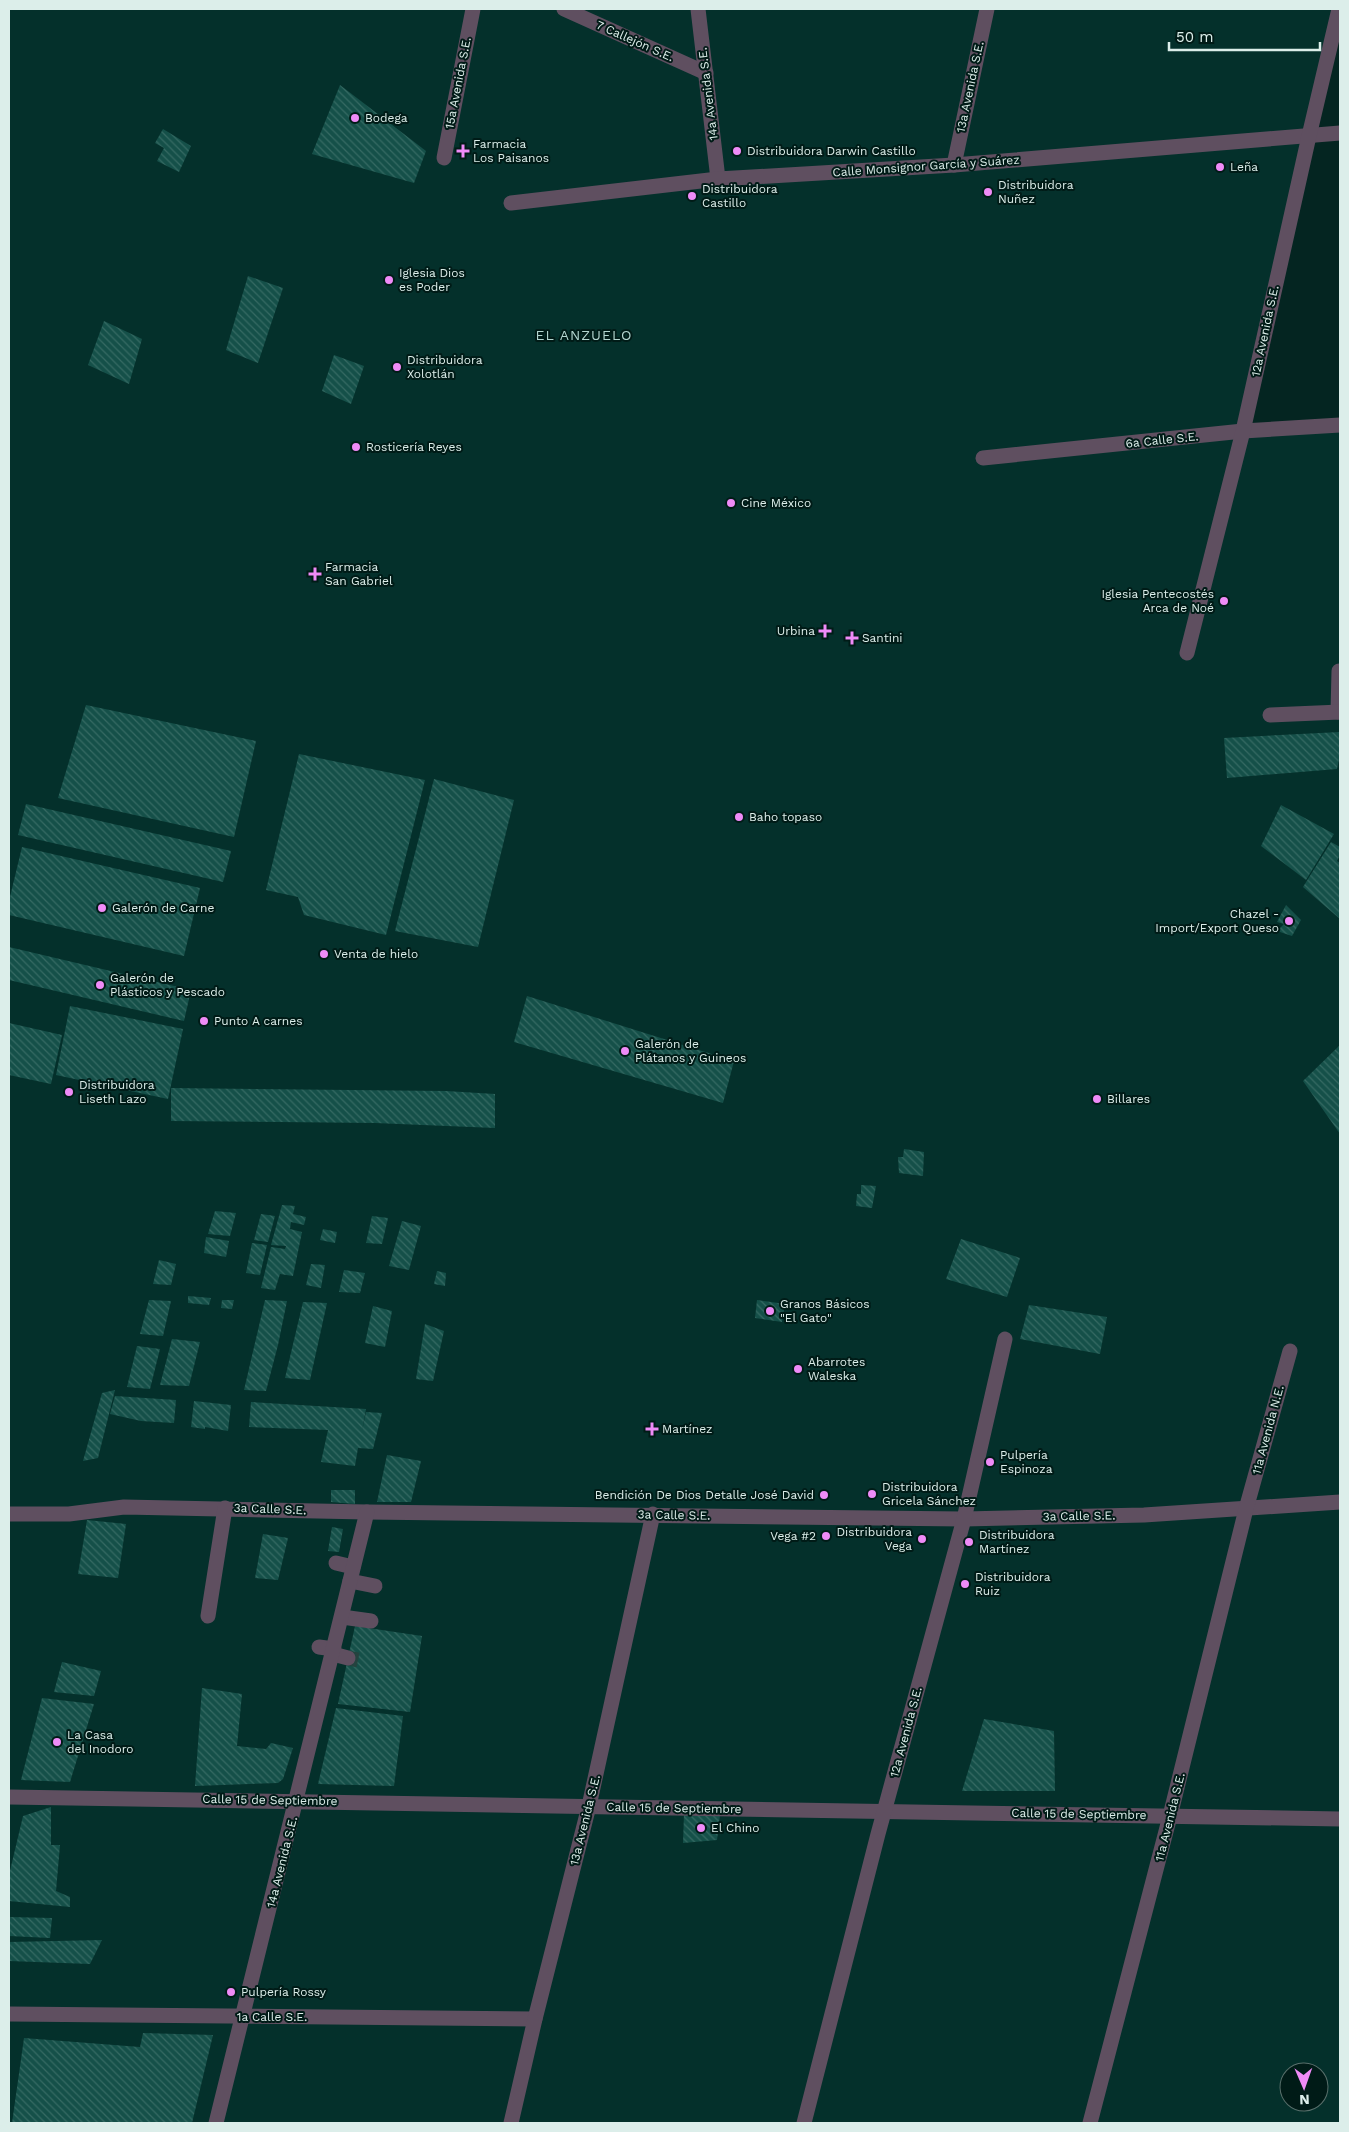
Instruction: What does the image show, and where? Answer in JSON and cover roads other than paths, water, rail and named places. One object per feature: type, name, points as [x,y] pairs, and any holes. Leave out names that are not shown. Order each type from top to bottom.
[{"type":"street","name":"15a Avenida S.E.","points":[[444,158],[473,9]]},
{"type":"street","name":"7 Callejón S.E.","points":[[564,9],[706,73]]},
{"type":"street","name":"14a Avenida S.E.","points":[[698,9],[718,179]]},
{"type":"street","name":"13a Avenida S.E.","points":[[954,165],[987,9]]},
{"type":"street","name":"12a Avenida S.E.","points":[[1187,653],[1243,431],[1308,136],[1339,9]]},
{"type":"street","name":"Calle Monsignor García y Suárez","points":[[511,202],[718,179],[954,165],[1340,133]]},
{"type":"street","name":"6a Calle S.E.","points":[[983,458],[1243,431],[1340,425]]},
{"type":"street","points":[[1270,715],[1339,712],[1339,671]]},
{"type":"street","name":"12a Avenida S.E.","points":[[804,2123],[884,1811],[964,1519],[1005,1339]]},
{"type":"street","name":"11a Avenida N.E.","points":[[1246,1510],[1290,1352]]},
{"type":"street","name":"3a Calle S.E.","points":[[9,1514],[69,1514],[124,1507],[367,1512],[964,1519],[1144,1515],[1246,1510],[1340,1502]]},
{"type":"street","points":[[208,1616],[225,1508]]},
{"type":"street","name":"11a Avenida S.E.","points":[[1090,2123],[1170,1816],[1246,1510]]},
{"type":"street","name":"14a Avenida S.E.","points":[[216,2123],[243,2017],[265,1908],[298,1800],[367,1512]]},
{"type":"street","name":"13a Avenida S.E.","points":[[511,2123],[588,1806],[653,1514]]},
{"type":"street","points":[[336,1563],[375,1586]]},
{"type":"street","points":[[342,1617],[371,1621]]},
{"type":"street","points":[[319,1647],[348,1658]]},
{"type":"street","name":"Calle 15 de Septiembre","points":[[9,1797],[298,1800],[1340,1819]]},
{"type":"street","name":"1a Calle S.E.","points":[[9,2014],[535,2019]]},
{"type":"tunnel","points":[[348,1658],[358,1660]]},
{"type":"place","name":"Bodega","points":[[355,118]]},
{"type":"place","name":"Farmacia Los Paisanos","points":[[463,151]]},
{"type":"place","name":"Distribuidora Darwin Castillo","points":[[737,151]]},
{"type":"place","name":"Leña","points":[[1220,167]]},
{"type":"place","name":"Distribuidora Nuñez","points":[[988,192]]},
{"type":"place","name":"Distribuidora Castillo","points":[[692,196]]},
{"type":"place","name":"Iglesia Dios es Poder","points":[[389,280]]},
{"type":"place","name":"Distribuidora Xolotlán","points":[[397,367]]},
{"type":"place","name":"Rosticería Reyes","points":[[356,447]]},
{"type":"place","name":"Cine México","points":[[731,503]]},
{"type":"place","name":"Farmacia San Gabriel","points":[[315,574]]},
{"type":"place","name":"Iglesia Pentecostés Arca de Noé","points":[[1224,601]]},
{"type":"place","name":"Urbina","points":[[825,631]]},
{"type":"place","name":"Santini","points":[[852,638]]},
{"type":"place","name":"Baho topaso","points":[[739,817]]},
{"type":"place","name":"Galerón de Carne","points":[[102,908]]},
{"type":"place","name":"Chazel - Import/Export Queso","points":[[1289,921]]},
{"type":"place","name":"Venta de hielo","points":[[324,954]]},
{"type":"place","name":"Galerón de Plásticos y Pescado","points":[[100,985]]},
{"type":"place","name":"Punto A carnes","points":[[204,1021]]},
{"type":"place","name":"Galerón de Plátanos y Guineos","points":[[625,1051]]},
{"type":"place","name":"Distribuidora Liseth Lazo","points":[[69,1092]]},
{"type":"place","name":"Billares","points":[[1097,1099]]},
{"type":"place","name":"Granos Básicos \"El Gato\"","points":[[770,1311]]},
{"type":"place","name":"Abarrotes Waleska","points":[[798,1369]]},
{"type":"place","name":"Martínez","points":[[652,1429]]},
{"type":"place","name":"Pulpería Espinoza","points":[[990,1462]]},
{"type":"place","name":"Distribuidora Gricela Sánchez","points":[[872,1494]]},
{"type":"place","name":"Bendición De Dios Detalle José David","points":[[824,1495]]},
{"type":"place","name":"Vega #2","points":[[826,1536]]},
{"type":"place","name":"Distribuidora Vega","points":[[922,1539]]},
{"type":"place","name":"Distribuidora Martínez","points":[[969,1542]]},
{"type":"place","name":"Distribuidora Ruiz","points":[[965,1584]]},
{"type":"place","name":"La Casa del Inodoro","points":[[57,1742]]},
{"type":"place","name":"El Chino","points":[[701,1828]]},
{"type":"place","name":"Pulpería Rossy","points":[[231,1992]]},
{"type":"district","name":"EL ANZUELO","points":[[584,335]]}]
